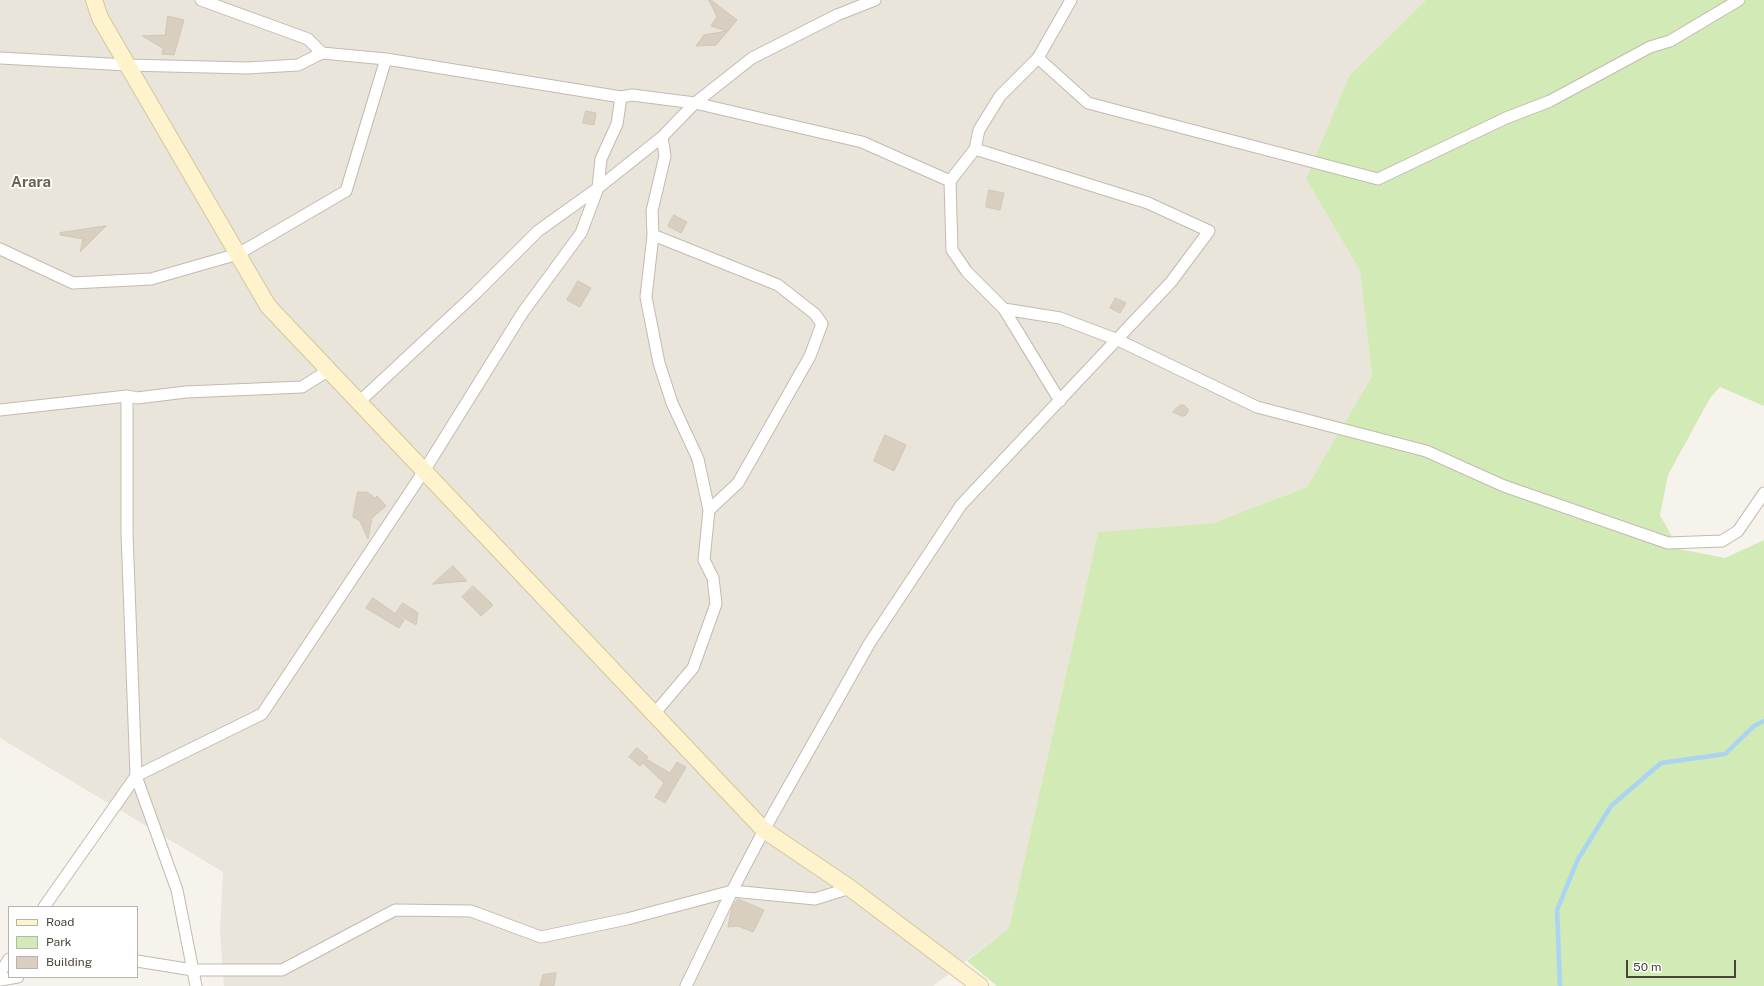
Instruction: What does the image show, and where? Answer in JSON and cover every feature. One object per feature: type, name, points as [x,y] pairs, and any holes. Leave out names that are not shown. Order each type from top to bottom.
[{"type":"main road","points":[[94,0],[100,18],[268,306],[764,830],[850,888],[980,986]]},
{"type":"street","points":[[201,0],[308,39],[322,53]]},
{"type":"street","points":[[359,402],[476,294],[538,231],[598,188],[662,137],[695,103],[752,58],[837,15],[875,0]]},
{"type":"street","points":[[1060,401],[1004,309],[967,272],[952,250],[950,182],[975,149],[979,130],[1000,96],[1038,58],[1071,0]]},
{"type":"street","points":[[1038,58],[1088,103],[1378,179],[1506,118],[1550,101],[1650,47],[1670,41],[1739,0]]},
{"type":"street","points":[[0,58],[127,65],[247,68],[298,65],[322,53],[386,59],[621,97],[632,94],[695,103],[862,142],[950,182]]},
{"type":"street","points":[[0,249],[73,283],[151,279],[238,254],[346,190],[386,59]]},
{"type":"street","points":[[45,906],[136,776],[262,714],[424,471],[523,312],[581,233],[598,188],[601,159],[616,124],[621,97]]},
{"type":"street","points":[[654,714],[693,668],[716,604],[713,578],[704,560],[709,510],[698,459],[672,403],[659,363],[646,297],[652,234],[652,211],[665,156],[662,137]]},
{"type":"street","points":[[686,986],[732,891],[764,830],[869,644],[961,505],[1171,282],[1209,231],[1148,203],[975,149]]},
{"type":"street","points":[[652,234],[778,285],[815,314],[822,324],[810,356],[738,483],[709,510]]},
{"type":"street","points":[[1004,309],[1060,318],[1118,340],[1257,407],[1426,451],[1504,486],[1668,543],[1722,541],[1738,531],[1764,493]]},
{"type":"street","points":[[0,410],[127,396],[137,398],[186,392],[302,387],[329,370]]},
{"type":"street","points":[[127,396],[126,533],[136,776],[177,890],[196,986]]},
{"type":"street","points":[[138,962],[193,970],[282,970],[395,910],[471,911],[541,937],[627,919],[732,891],[815,899],[850,888]]},
{"type":"street","points":[[0,973],[8,961]]},
{"type":"street","points":[[0,980],[12,978]]},
{"type":"shaded area","points":[[0,0],[1426,0],[1349,76],[1306,179],[1360,271],[1372,376],[1307,487],[1213,523],[1098,532],[1009,928],[933,986],[224,986],[220,932],[223,872],[0,738]]},
{"type":"green space","points":[[1426,0],[1764,0],[1764,406],[1720,387],[1710,398],[1668,475],[1660,515],[1679,549],[1725,558],[1764,540],[1764,986],[997,986],[967,961],[1009,928],[1098,532],[1213,523],[1307,487],[1372,376],[1360,271],[1306,179],[1349,76]]},
{"type":"building","points":[[709,0],[737,20],[716,45],[696,46],[704,35],[727,31],[711,26],[717,17]]},
{"type":"building","points":[[168,16],[184,20],[174,55],[162,54],[163,48],[142,36],[165,35]]},
{"type":"building","points":[[586,111],[596,113],[594,125],[583,123]]},
{"type":"building","points":[[989,190],[1004,193],[1000,210],[986,207]]},
{"type":"building","points":[[674,215],[687,222],[681,233],[668,226]]},
{"type":"building","points":[[106,226],[80,252],[83,239],[60,235],[60,233]]},
{"type":"building","points":[[578,281],[591,288],[580,307],[567,300]]},
{"type":"building","points":[[1116,298],[1126,303],[1120,313],[1110,308]]},
{"type":"building","points":[[1180,405],[1184,405],[1189,410],[1185,416],[1173,412]]},
{"type":"building","points":[[885,435],[906,445],[894,471],[874,461]]},
{"type":"building","points":[[358,492],[367,492],[375,498],[377,496],[386,506],[372,518],[368,539],[360,521],[353,517]]},
{"type":"building","points":[[453,566],[467,581],[433,584]]},
{"type":"building","points":[[473,586],[493,605],[481,616],[462,597]]},
{"type":"building","points":[[373,598],[404,620],[399,628],[366,608]]},
{"type":"building","points":[[403,603],[418,613],[416,625],[396,613]]},
{"type":"building","points":[[637,748],[648,757],[646,759],[670,773],[677,762],[686,767],[665,803],[655,797],[664,783],[643,763],[640,766],[629,757]]},
{"type":"building","points":[[738,899],[764,910],[753,932],[738,926],[728,927],[732,907]]},
{"type":"building","points":[[556,973],[554,986],[540,986],[543,975]]},
{"type":"waterway","points":[[1560,986],[1557,910],[1578,859],[1611,806],[1661,763],[1725,754],[1754,726],[1764,721]]},
{"type":"district","name":"Arara","points":[[31,182]]}]
